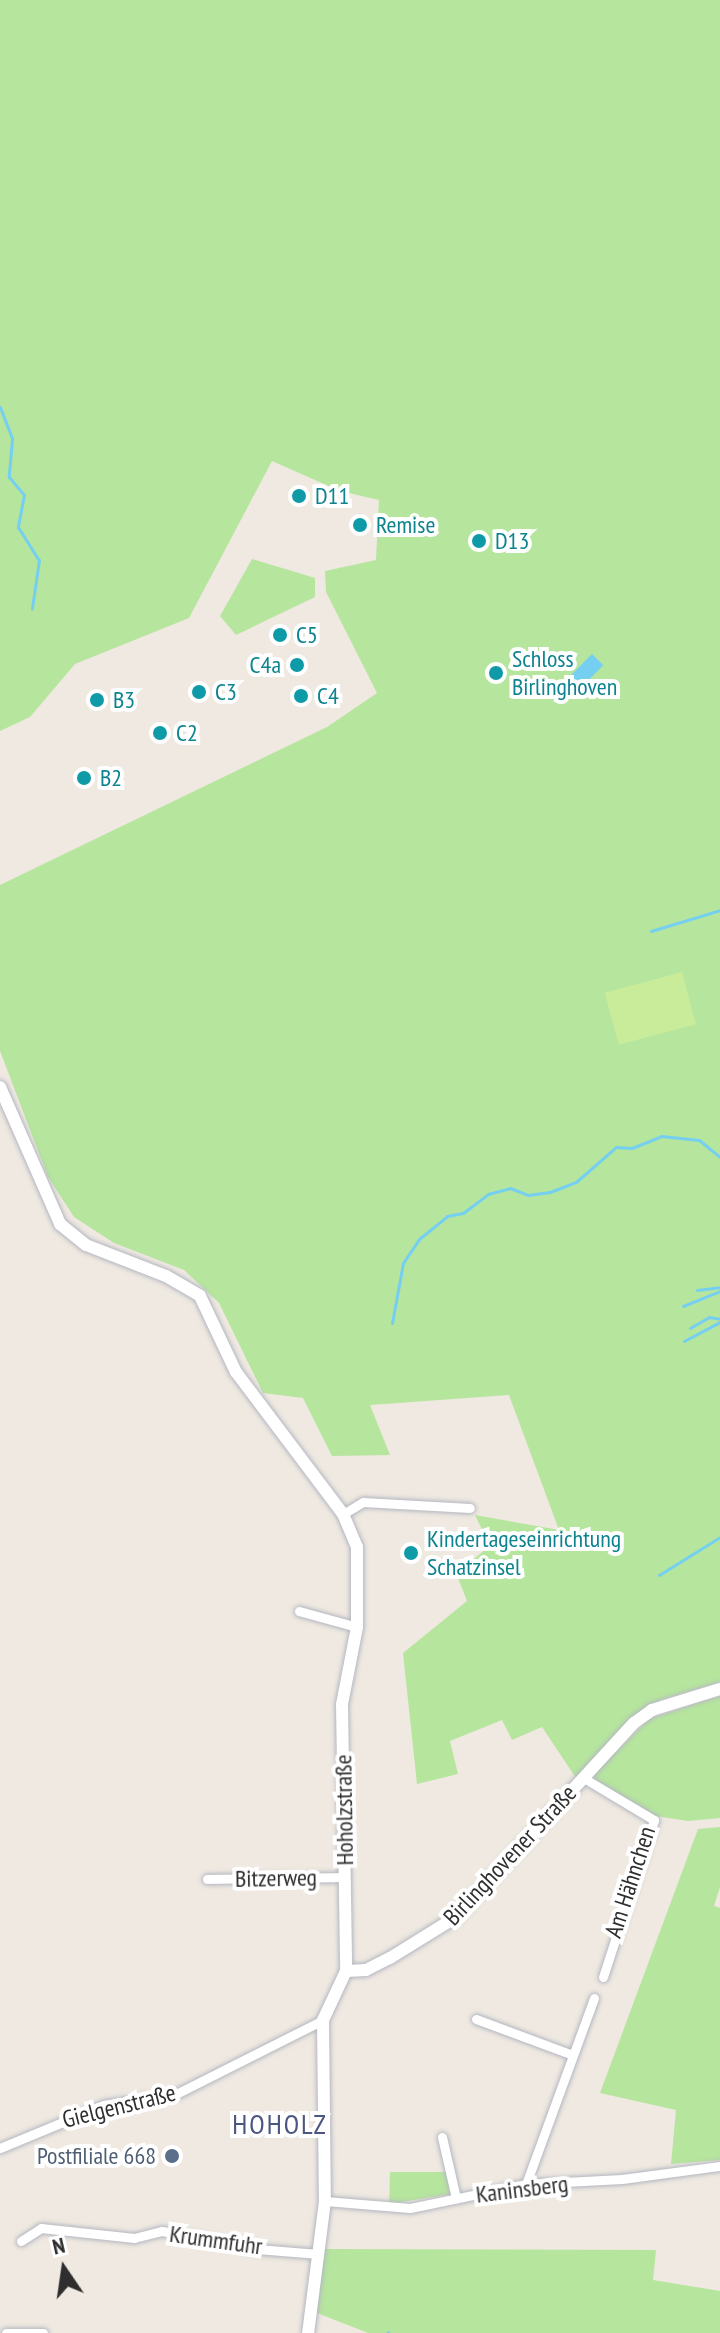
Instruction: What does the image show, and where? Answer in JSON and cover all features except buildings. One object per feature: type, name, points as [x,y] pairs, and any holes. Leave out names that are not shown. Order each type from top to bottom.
[{"type":"street","name":"Hoholzstraße","points":[[0,1087],[60,1224],[86,1245],[195,1291],[251,1394],[343,1514],[357,1547],[357,1627],[342,1704],[346,1971],[323,2020],[325,2201],[308,2333]]},
{"type":"street","points":[[343,1514],[363,1502],[470,1508]]},
{"type":"street","points":[[299,1611],[357,1627]]},
{"type":"street","name":"Birlinghovener Straße","points":[[346,1971],[366,1970],[456,1917],[634,1723],[652,1710],[720,1689]]},
{"type":"street","name":"Am Hähnchen","points":[[584,1775],[654,1820],[603,1977]]},
{"type":"street","name":"Bitzerweg","points":[[207,1879],[344,1877]]},
{"type":"street","points":[[526,2184],[594,1998]]},
{"type":"street","points":[[476,2019],[573,2055]]},
{"type":"street","name":"Gielgenstraße","points":[[0,2148],[104,2105],[176,2094],[323,2020]]},
{"type":"street","points":[[442,2137],[456,2198]]},
{"type":"street","name":"Kaninsberg","points":[[325,2201],[410,2208],[526,2184],[622,2179],[720,2166]]},
{"type":"street","name":"Krummfuhr","points":[[21,2241],[41,2228],[134,2238],[162,2231],[257,2249],[319,2254]]},
{"type":"street","points":[[6,2333],[43,2333]]},
{"type":"green space","points":[[0,0],[720,0],[720,1682],[660,1700],[631,1718],[576,1778],[542,1727],[512,1740],[502,1720],[450,1741],[458,1774],[417,1784],[403,1653],[467,1601],[456,1573],[490,1546],[475,1515],[559,1530],[509,1395],[370,1405],[390,1455],[332,1456],[303,1398],[263,1393],[219,1303],[184,1270],[114,1243],[74,1217],[48,1177],[0,1051],[0,885],[327,727],[377,693],[326,592],[325,571],[376,560],[379,500],[340,491],[272,461],[189,618],[75,664],[30,717],[0,731]]},
{"type":"green space","points":[[252,559],[315,578],[315,597],[236,635],[220,616]]},
{"type":"green space","points":[[682,972],[696,1024],[619,1045],[605,993]]},
{"type":"green space","points":[[720,1696],[720,1818],[688,1821],[656,1816],[596,1781],[594,1774],[649,1719]]},
{"type":"green space","points":[[720,1827],[720,1887],[714,1906],[720,1908],[720,2160],[671,2164],[676,2110],[600,2093],[698,1829]]},
{"type":"green space","points":[[390,2172],[446,2172],[451,2194],[389,2204]]},
{"type":"green space","points":[[324,2249],[656,2250],[653,2280],[720,2291],[720,2333],[368,2333],[312,2311]]},
{"type":"water","points":[[592,654],[603,665],[581,687],[570,676]]},
{"type":"waterway","points":[[0,407],[12,439],[9,477],[24,495],[18,527],[39,560],[32,608]]},
{"type":"waterway","points":[[651,931],[720,910]]},
{"type":"waterway","points":[[392,1323],[403,1263],[419,1239],[447,1216],[463,1213],[488,1194],[510,1188],[528,1195],[550,1192],[576,1182],[616,1147],[632,1148],[661,1136],[699,1140],[720,1157]]},
{"type":"waterway","points":[[697,1290],[720,1287]]},
{"type":"waterway","points":[[683,1306],[720,1291]]},
{"type":"waterway","points":[[690,1328],[709,1317],[720,1319]]},
{"type":"waterway","points":[[684,1341],[720,1322]]},
{"type":"waterway","points":[[659,1575],[720,1537]]},
{"type":"place","name":"D11","points":[[299,496]]},
{"type":"place","name":"Remise","points":[[360,525]]},
{"type":"place","name":"D13","points":[[479,541]]},
{"type":"place","name":"C5","points":[[280,635]]},
{"type":"place","name":"C4a","points":[[297,665]]},
{"type":"place","name":"Schloss Birlinghoven","points":[[496,673]]},
{"type":"place","name":"C3","points":[[199,692]]},
{"type":"place","name":"C4","points":[[301,696]]},
{"type":"place","name":"B3","points":[[97,700]]},
{"type":"place","name":"C2","points":[[160,733]]},
{"type":"place","name":"B2","points":[[84,778]]},
{"type":"place","name":"Kindertageseinrichtung Schatzinsel","points":[[411,1553]]},
{"type":"place","name":"Postfiliale 668","points":[[172,2156]]},
{"type":"district","name":"HOHOLZ","points":[[280,2124]]}]
